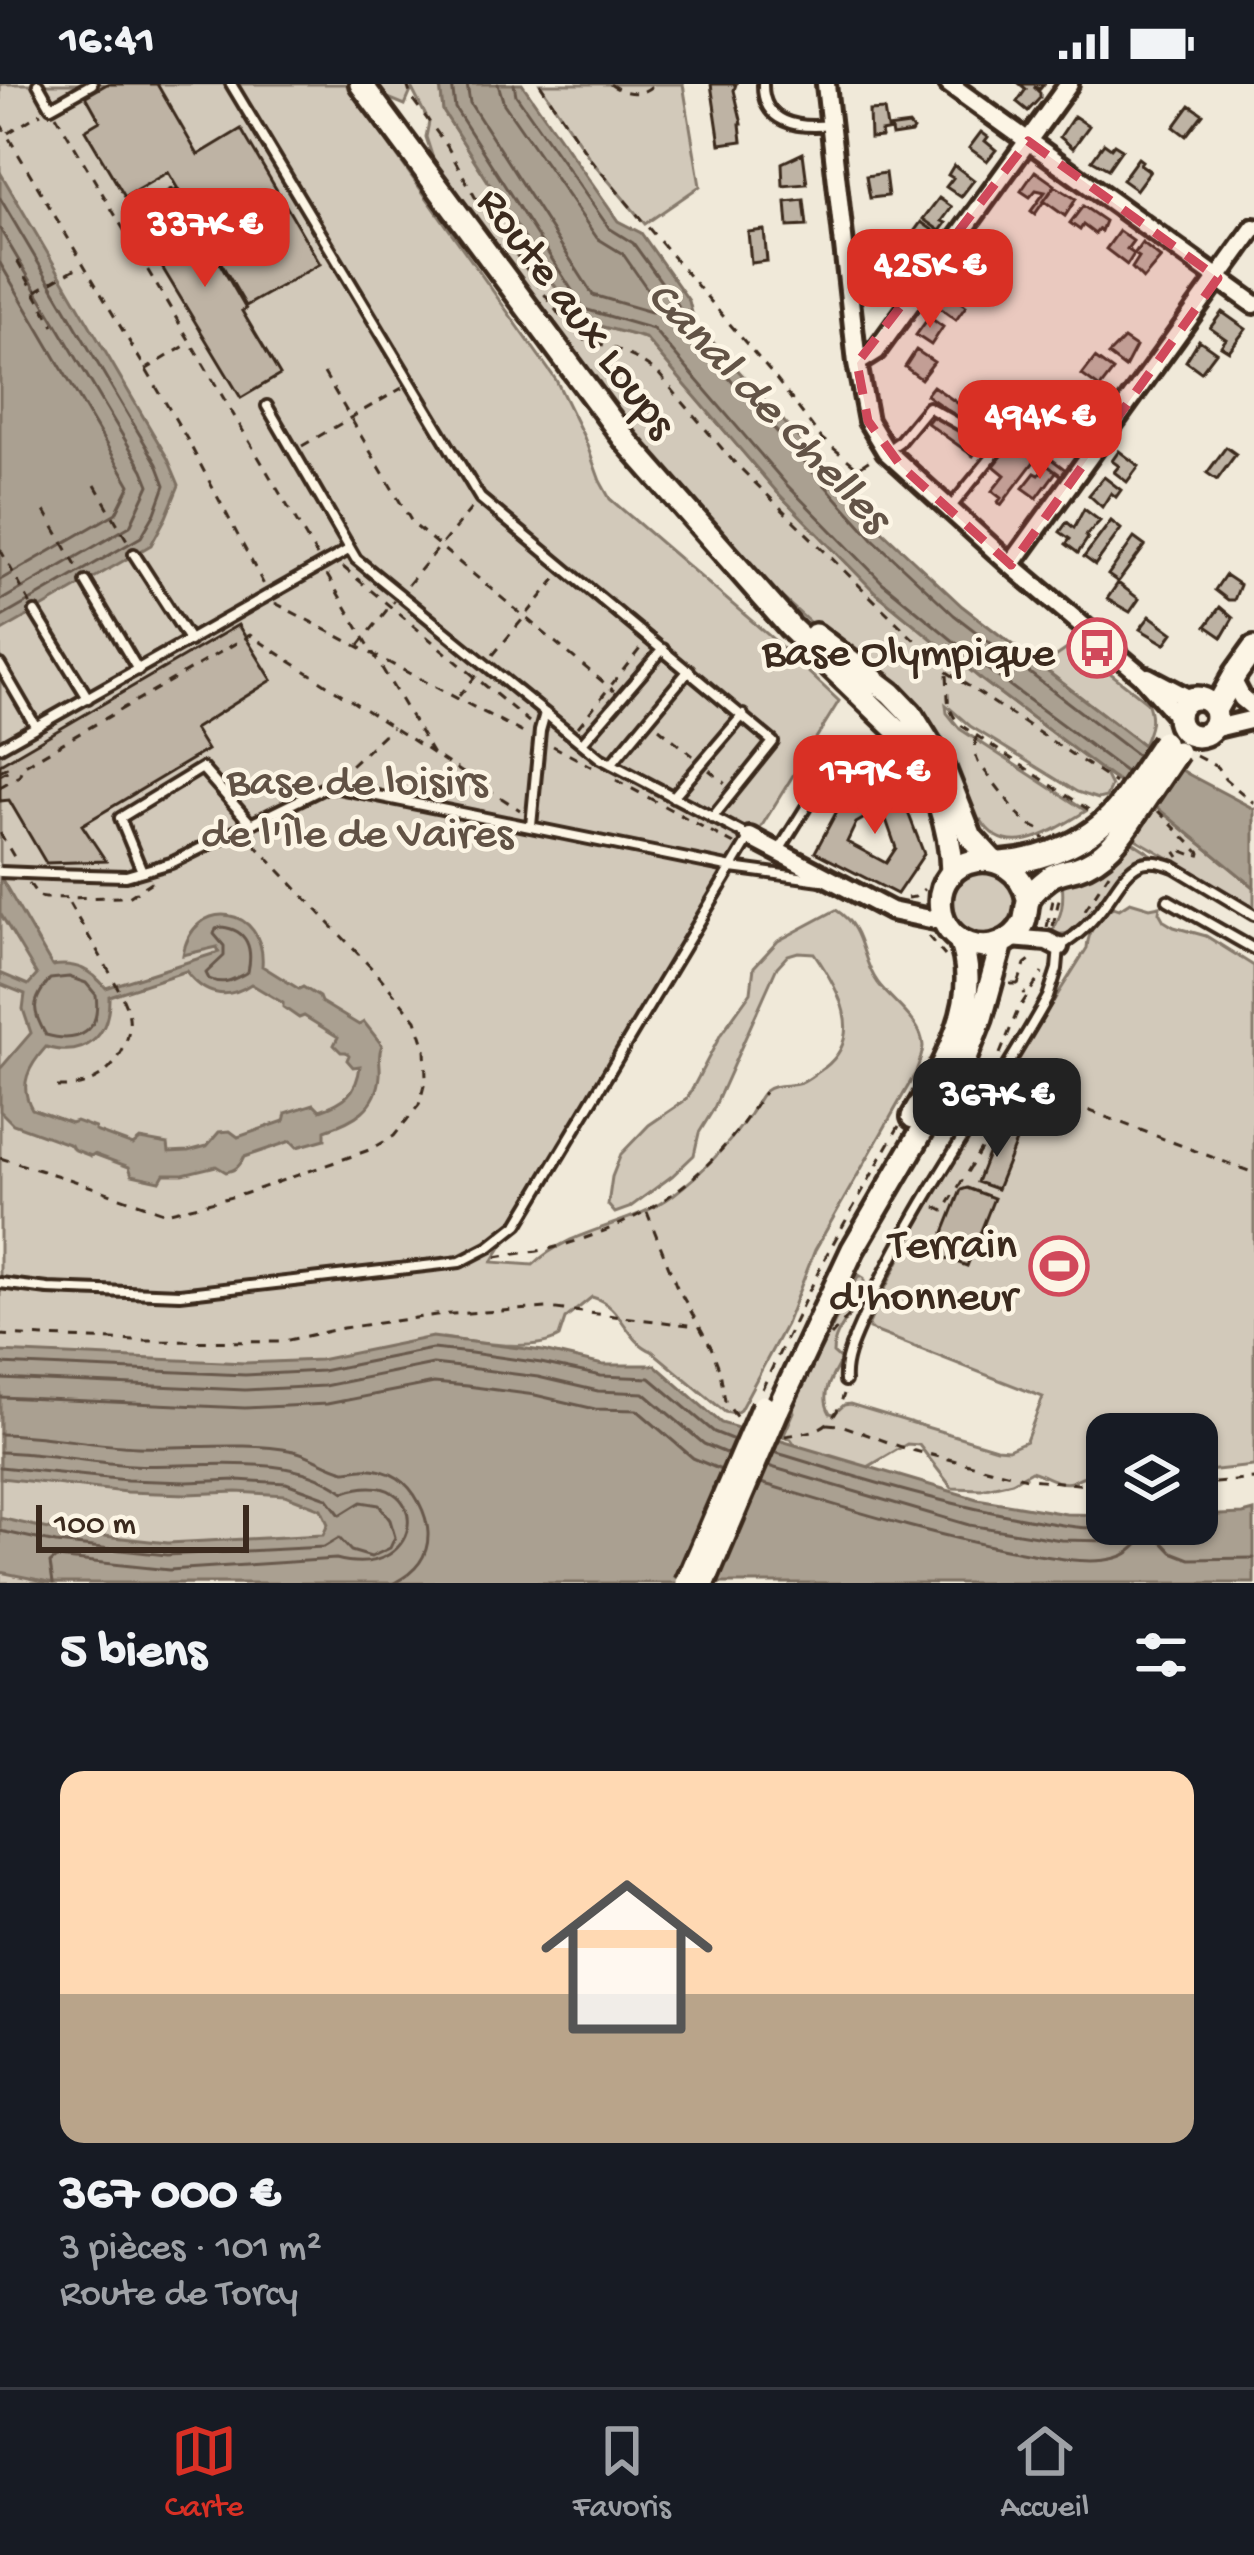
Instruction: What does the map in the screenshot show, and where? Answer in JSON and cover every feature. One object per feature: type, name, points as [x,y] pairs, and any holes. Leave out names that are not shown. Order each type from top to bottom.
[{"type":"main road","name":"Route aux Loups","points":[[361,84],[627,442],[745,576]]},
{"type":"main road","points":[[745,576],[911,714],[942,764],[971,837],[1019,877],[1027,907]]},
{"type":"main road","points":[[687,1583],[848,1233],[949,1050],[968,977],[966,954],[943,932],[940,908],[951,845],[948,832],[912,748],[745,576]]},
{"type":"main road","points":[[947,883],[970,862],[1028,860],[1073,843],[1129,808],[1254,648]]},
{"type":"main road","points":[[704,1583],[765,1406],[929,1117],[961,1070],[1006,940],[1057,873],[1101,856],[1124,831],[1129,808]]},
{"type":"main road","points":[[943,932],[975,946],[1006,940]]},
{"type":"street","points":[[826,84],[857,363],[868,421],[886,451],[1141,675],[1190,726],[1254,713],[1232,679]]},
{"type":"street","points":[[950,84],[1254,304]]},
{"type":"street","points":[[857,363],[876,351],[1069,84]]},
{"type":"street","points":[[1011,565],[1254,228]]},
{"type":"street","points":[[747,842],[778,852],[891,911],[943,932]]},
{"type":"street","points":[[902,913],[918,908],[947,883]]},
{"type":"street","points":[[1027,907],[1053,944]]},
{"type":"street","points":[[1006,940],[1053,944]]},
{"type":"lane","points":[[38,84],[51,107],[92,84]]},
{"type":"lane","points":[[231,84],[480,498],[770,737],[773,746],[712,818]]},
{"type":"lane","points":[[763,84],[766,106],[775,116],[809,126],[830,125]]},
{"type":"lane","points":[[950,509],[1035,404]]},
{"type":"lane","points":[[0,1282],[180,1294],[460,1262],[489,1247],[518,1224],[747,842],[611,764],[356,559],[266,406]]},
{"type":"lane","points":[[886,451],[928,407],[962,426]]},
{"type":"lane","points":[[0,747],[350,549]]},
{"type":"lane","points":[[134,554],[190,641]]},
{"type":"lane","points":[[86,583],[138,670]]},
{"type":"lane","points":[[35,612],[88,698]]},
{"type":"lane","points":[[582,743],[663,649]]},
{"type":"lane","points":[[0,665],[36,727]]},
{"type":"lane","points":[[611,764],[688,670]]},
{"type":"lane","points":[[531,821],[545,713]]},
{"type":"lane","points":[[674,797],[743,715]]},
{"type":"lane","points":[[778,852],[842,754],[855,755],[872,777]]},
{"type":"lane","points":[[142,872],[120,818],[202,768],[250,823]]},
{"type":"lane","points":[[0,872],[126,876],[142,872],[171,863],[328,786],[531,821],[732,868],[834,882]]},
{"type":"lane","points":[[845,1381],[844,1367],[888,1262],[1048,997],[1057,969],[1053,944],[1086,926],[1125,875],[1142,862],[1174,867],[1254,916]]},
{"type":"lane","points":[[1168,900],[1254,949]]},
{"type":"path","points":[[407,84],[410,98],[447,146],[475,197],[562,320],[585,340],[610,346],[658,373],[730,460],[947,672],[951,716],[1094,813],[1084,821]]},
{"type":"path","points":[[539,84],[591,160],[822,439],[858,468],[886,451]]},
{"type":"path","points":[[610,84],[635,93],[648,91],[654,84]]},
{"type":"path","points":[[7,134],[51,107],[434,756]]},
{"type":"path","points":[[0,123],[187,439],[275,603],[599,771]]},
{"type":"path","points":[[17,262],[54,326]]},
{"type":"path","points":[[35,292],[83,265]]},
{"type":"path","points":[[145,370],[189,344]]},
{"type":"path","points":[[324,373],[413,524],[622,697]]},
{"type":"path","points":[[293,451],[404,387]]},
{"type":"path","points":[[95,485],[134,554]]},
{"type":"path","points":[[358,646],[480,498]]},
{"type":"path","points":[[45,512],[86,583]]},
{"type":"path","points":[[0,549],[35,612]]},
{"type":"path","points":[[332,559],[539,736]]},
{"type":"path","points":[[458,698],[565,568]]},
{"type":"path","points":[[0,787],[19,776],[23,766],[250,635],[531,821]]},
{"type":"path","points":[[572,734],[649,638]]},
{"type":"path","points":[[648,719],[735,791]]},
{"type":"path","points":[[1190,726],[1198,756],[1217,766],[1254,803]]},
{"type":"path","points":[[328,786],[392,727]]},
{"type":"path","points":[[976,735],[979,762],[1022,819],[1039,829],[1045,840],[1035,843]]},
{"type":"path","points":[[619,782],[747,842]]},
{"type":"path","points":[[0,1158],[166,1214],[244,1194],[372,1149],[394,1136],[418,1105],[426,1078],[416,1020],[240,828]]},
{"type":"path","points":[[0,832],[18,863]]},
{"type":"path","points":[[28,881],[39,897],[129,897],[155,881],[157,867]]},
{"type":"path","points":[[1018,984],[1025,964],[1053,944],[1058,881]]},
{"type":"path","points":[[57,1088],[82,1085],[105,1074],[119,1058],[129,1027],[125,1003],[65,898]]},
{"type":"path","points":[[943,932],[940,948],[949,964]]},
{"type":"path","points":[[1005,982],[1018,984],[1026,995]]},
{"type":"path","points":[[994,1066],[1018,1010]]},
{"type":"path","points":[[460,1262],[559,1246],[647,1213],[721,1150],[764,1092]]},
{"type":"path","points":[[922,1202],[944,1211],[1002,1114],[1021,1099],[1039,1094],[1254,1173]]},
{"type":"path","points":[[765,1406],[811,1283],[900,1125]]},
{"type":"path","points":[[647,1213],[676,1285],[711,1347],[724,1401],[737,1418]]},
{"type":"path","points":[[0,1335],[278,1342],[436,1315],[548,1308],[698,1326]]},
{"type":"path","points":[[783,1437],[815,1433],[826,1424],[838,1410],[845,1381]]},
{"type":"path","points":[[826,1424],[1031,1479],[1086,1485]]},
{"type":"path","points":[[1218,1483],[1254,1479]]},
{"type":"highlighted area","points":[[1028,141],[1218,278],[1011,565],[901,466],[868,421],[857,363]]},
{"type":"green space","name":"Base de loisirs de l'Île de Vaires","points":[[0,84],[346,84],[556,380],[610,499],[839,701],[492,1262],[533,1265],[565,1243],[656,1206],[714,1158],[765,1091],[804,1082],[837,1055],[846,1027],[832,981],[814,953],[788,955],[777,967],[699,1133],[694,1155],[629,1208],[615,1213],[608,1205],[621,1154],[649,1125],[687,1099],[721,1034],[751,992],[754,967],[778,941],[836,910],[853,926],[878,983],[921,1037],[923,1049],[915,1074],[815,1250],[786,1324],[740,1410],[725,1412],[643,1346],[610,1307],[592,1297],[565,1319],[559,1337],[548,1342],[503,1345],[443,1338],[418,1379],[345,1583],[0,1583]]},
{"type":"green space","points":[[376,84],[440,84],[443,111],[577,320],[645,338],[777,492],[875,592],[1104,772],[1111,786],[1106,797],[1077,792],[970,726],[946,705],[960,729],[1086,811],[1045,834],[1017,841],[992,833],[981,820],[971,823],[954,777],[839,649],[752,570],[648,453],[436,168],[426,137],[429,122],[412,89],[405,105],[388,98]]},
{"type":"green space","points":[[540,84],[683,84],[700,186],[645,224],[591,160]]},
{"type":"green space","points":[[1067,649],[1090,657],[1147,702],[1150,724],[1143,745],[1038,664]]},
{"type":"green space","points":[[1155,806],[1254,887],[1254,907],[1134,838]]},
{"type":"green space","points":[[1122,841],[1131,841],[1154,856],[1123,872],[1081,925],[1069,933],[1055,934],[1062,880]]},
{"type":"green space","points":[[983,872],[1005,881],[1014,903],[1005,925],[983,934],[961,925],[952,903],[961,881]]},
{"type":"green space","points":[[1130,902],[1160,906],[1164,921],[1206,936],[1254,966],[1254,1466],[1218,1470],[1218,1413],[1086,1413],[1086,1477],[1071,1482],[1031,1471],[1012,1482],[981,1489],[952,1488],[919,1445],[907,1444],[866,1468],[796,1446],[783,1437],[794,1412],[792,1405],[859,1275],[864,1278],[860,1298],[834,1343],[833,1353],[841,1360],[826,1393],[830,1413],[850,1404],[996,1448],[1008,1449],[1026,1441],[1043,1397],[869,1329],[869,1324],[943,1179],[1087,948],[1095,924],[1108,910]]},
{"type":"water","points":[[440,84],[522,84],[618,221],[641,233],[689,301],[694,321],[881,530],[962,606],[1143,745],[1254,809],[1254,887],[1155,806],[982,680],[875,592],[777,492],[645,338],[577,320],[443,111]]},
{"type":"water","points":[[0,172],[179,485],[151,545],[0,632]]},
{"type":"water","points":[[0,876],[52,966],[82,969],[106,988],[219,952],[217,947],[183,955],[189,936],[200,923],[228,915],[242,920],[260,946],[262,966],[359,1025],[364,1022],[382,1045],[374,1096],[354,1117],[325,1130],[325,1139],[297,1147],[291,1141],[244,1157],[226,1172],[216,1166],[164,1174],[160,1181],[132,1175],[129,1167],[13,1124],[0,1111],[0,1069],[31,1033],[23,1009],[25,994],[0,984],[0,973],[28,985],[37,975],[0,913]],"holes":[[[186,971],[224,994],[251,984],[299,1018],[304,1016],[338,1037],[334,1045],[349,1055],[353,1067],[360,1066],[352,1090],[320,1110],[314,1104],[286,1113],[284,1121],[238,1137],[230,1131],[219,1132],[207,1146],[188,1151],[169,1152],[168,1144],[140,1139],[133,1145],[32,1109],[26,1084],[35,1061],[46,1047],[73,1050],[93,1041],[105,1023],[109,996]]]},
{"type":"water","points":[[432,1337],[543,1351],[603,1365],[655,1365],[721,1423],[977,1499],[1086,1514],[1086,1545],[1218,1545],[1218,1515],[1254,1511],[1254,1583],[54,1583],[0,1572],[0,1518],[58,1531],[168,1543],[323,1535],[328,1524],[321,1509],[285,1495],[126,1492],[0,1478],[0,1352],[245,1363],[320,1360]]},
{"type":"building","points":[[107,84],[157,84],[198,155],[241,129],[320,264],[246,306],[168,172],[125,197],[85,130],[100,121],[86,96]]},
{"type":"building","points":[[711,84],[736,84],[742,141],[720,144]]},
{"type":"building","points":[[1020,84],[1044,84],[1040,89],[1034,87],[1040,98],[1028,111],[1017,102],[1026,89]]},
{"type":"building","points":[[1190,105],[1203,114],[1186,136],[1174,127]]},
{"type":"building","points":[[884,110],[887,128],[909,125],[911,133],[892,136],[891,130],[870,138],[869,111]]},
{"type":"building","points":[[1074,116],[1089,126],[1073,148],[1060,137]]},
{"type":"building","points":[[981,132],[996,150],[987,161],[969,148]]},
{"type":"building","points":[[1104,143],[1122,149],[1108,169],[1092,160]]},
{"type":"building","points":[[803,153],[807,184],[783,186],[782,163]]},
{"type":"building","points":[[1138,158],[1150,171],[1136,190],[1122,180]]},
{"type":"building","points":[[954,165],[974,180],[961,197],[946,187]]},
{"type":"building","points":[[1035,171],[1055,185],[1035,214],[1031,211],[1045,192],[1036,190],[1030,197],[1021,191]]},
{"type":"building","points":[[885,173],[888,196],[870,198],[866,176]]},
{"type":"building","points":[[1055,186],[1076,199],[1065,216],[1044,201]]},
{"type":"building","points":[[177,189],[280,375],[241,398],[130,214]]},
{"type":"building","points":[[939,198],[952,207],[940,231],[923,219]]},
{"type":"building","points":[[804,200],[807,226],[788,227],[786,202]]},
{"type":"building","points":[[1083,206],[1105,221],[1101,231],[1095,234],[1070,223]]},
{"type":"building","points":[[921,222],[937,233],[921,251],[908,240]]},
{"type":"building","points":[[978,229],[1011,253],[1005,261],[972,237]]},
{"type":"building","points":[[764,230],[767,261],[751,263],[748,232]]},
{"type":"building","points":[[1119,231],[1133,241],[1127,249],[1134,254],[1127,265],[1106,249]]},
{"type":"building","points":[[1142,243],[1161,258],[1143,279],[1132,268]]},
{"type":"building","points":[[886,263],[904,277],[889,297],[871,283]]},
{"type":"building","points":[[949,293],[966,306],[956,320],[938,307]]},
{"type":"building","points":[[1222,312],[1246,329],[1229,351],[1221,346],[1226,339],[1210,328]]},
{"type":"building","points":[[929,317],[943,327],[931,345],[916,335]]},
{"type":"building","points":[[1124,339],[1136,347],[1125,368],[1108,355]]},
{"type":"building","points":[[1199,340],[1216,352],[1201,372],[1186,361]]},
{"type":"building","points":[[916,350],[934,362],[921,379],[905,367]]},
{"type":"building","points":[[1095,358],[1113,371],[1100,388],[1082,375]]},
{"type":"building","points":[[933,386],[973,414],[967,424],[926,395]]},
{"type":"building","points":[[1057,389],[1078,404],[1001,505],[1001,498],[992,491],[1005,475],[994,466],[1016,438],[1025,445],[1058,399],[1053,395]]},
{"type":"building","points":[[1078,404],[1102,421],[1092,435],[1080,422],[1084,417],[1080,414],[1075,421],[1069,417]]},
{"type":"building","points":[[934,414],[980,446],[973,456],[927,423]]},
{"type":"building","points":[[1053,438],[1061,443],[1050,458],[1066,470],[1062,476],[1038,459]]},
{"type":"building","points":[[1226,447],[1236,454],[1217,480],[1207,473]]},
{"type":"building","points":[[1119,451],[1139,466],[1127,482],[1114,472],[1119,466],[1112,461]]},
{"type":"building","points":[[1047,465],[1056,472],[1037,498],[1023,488]]},
{"type":"building","points":[[1104,477],[1121,490],[1116,497],[1111,493],[1102,507],[1089,495]]},
{"type":"building","points":[[1084,509],[1100,521],[1078,553],[1060,532],[1067,522],[1074,528]]},
{"type":"building","points":[[1111,521],[1121,529],[1095,565],[1084,557]]},
{"type":"building","points":[[1134,538],[1145,546],[1118,582],[1108,575]]},
{"type":"building","points":[[1225,575],[1240,585],[1234,600],[1215,590]]},
{"type":"building","points":[[1118,583],[1139,599],[1130,612],[1107,599]]},
{"type":"building","points":[[1220,607],[1233,618],[1222,637],[1206,626]]},
{"type":"building","points":[[1150,616],[1173,633],[1165,644],[1140,629]]},
{"type":"building","points":[[238,625],[272,680],[194,729],[207,750],[82,825],[106,861],[46,863],[9,800],[0,801],[0,764]]},
{"type":"building","points":[[889,773],[924,854],[897,894],[815,852],[838,809]],"holes":[[[882,808],[896,848],[886,863],[847,842],[856,823]]]},
{"type":"building","points":[[997,1131],[1017,1139],[997,1189],[977,1182]]},
{"type":"building","points":[[961,1190],[994,1198],[967,1266],[940,1256],[937,1250]]},
{"type":"place","name":"Base Olympique","points":[[1097,648]]},
{"type":"place","name":"Terrain d'honneur","points":[[1059,1266]]},
{"type":"water label","name":"Canal de Chelles","points":[[772,403]]}]
